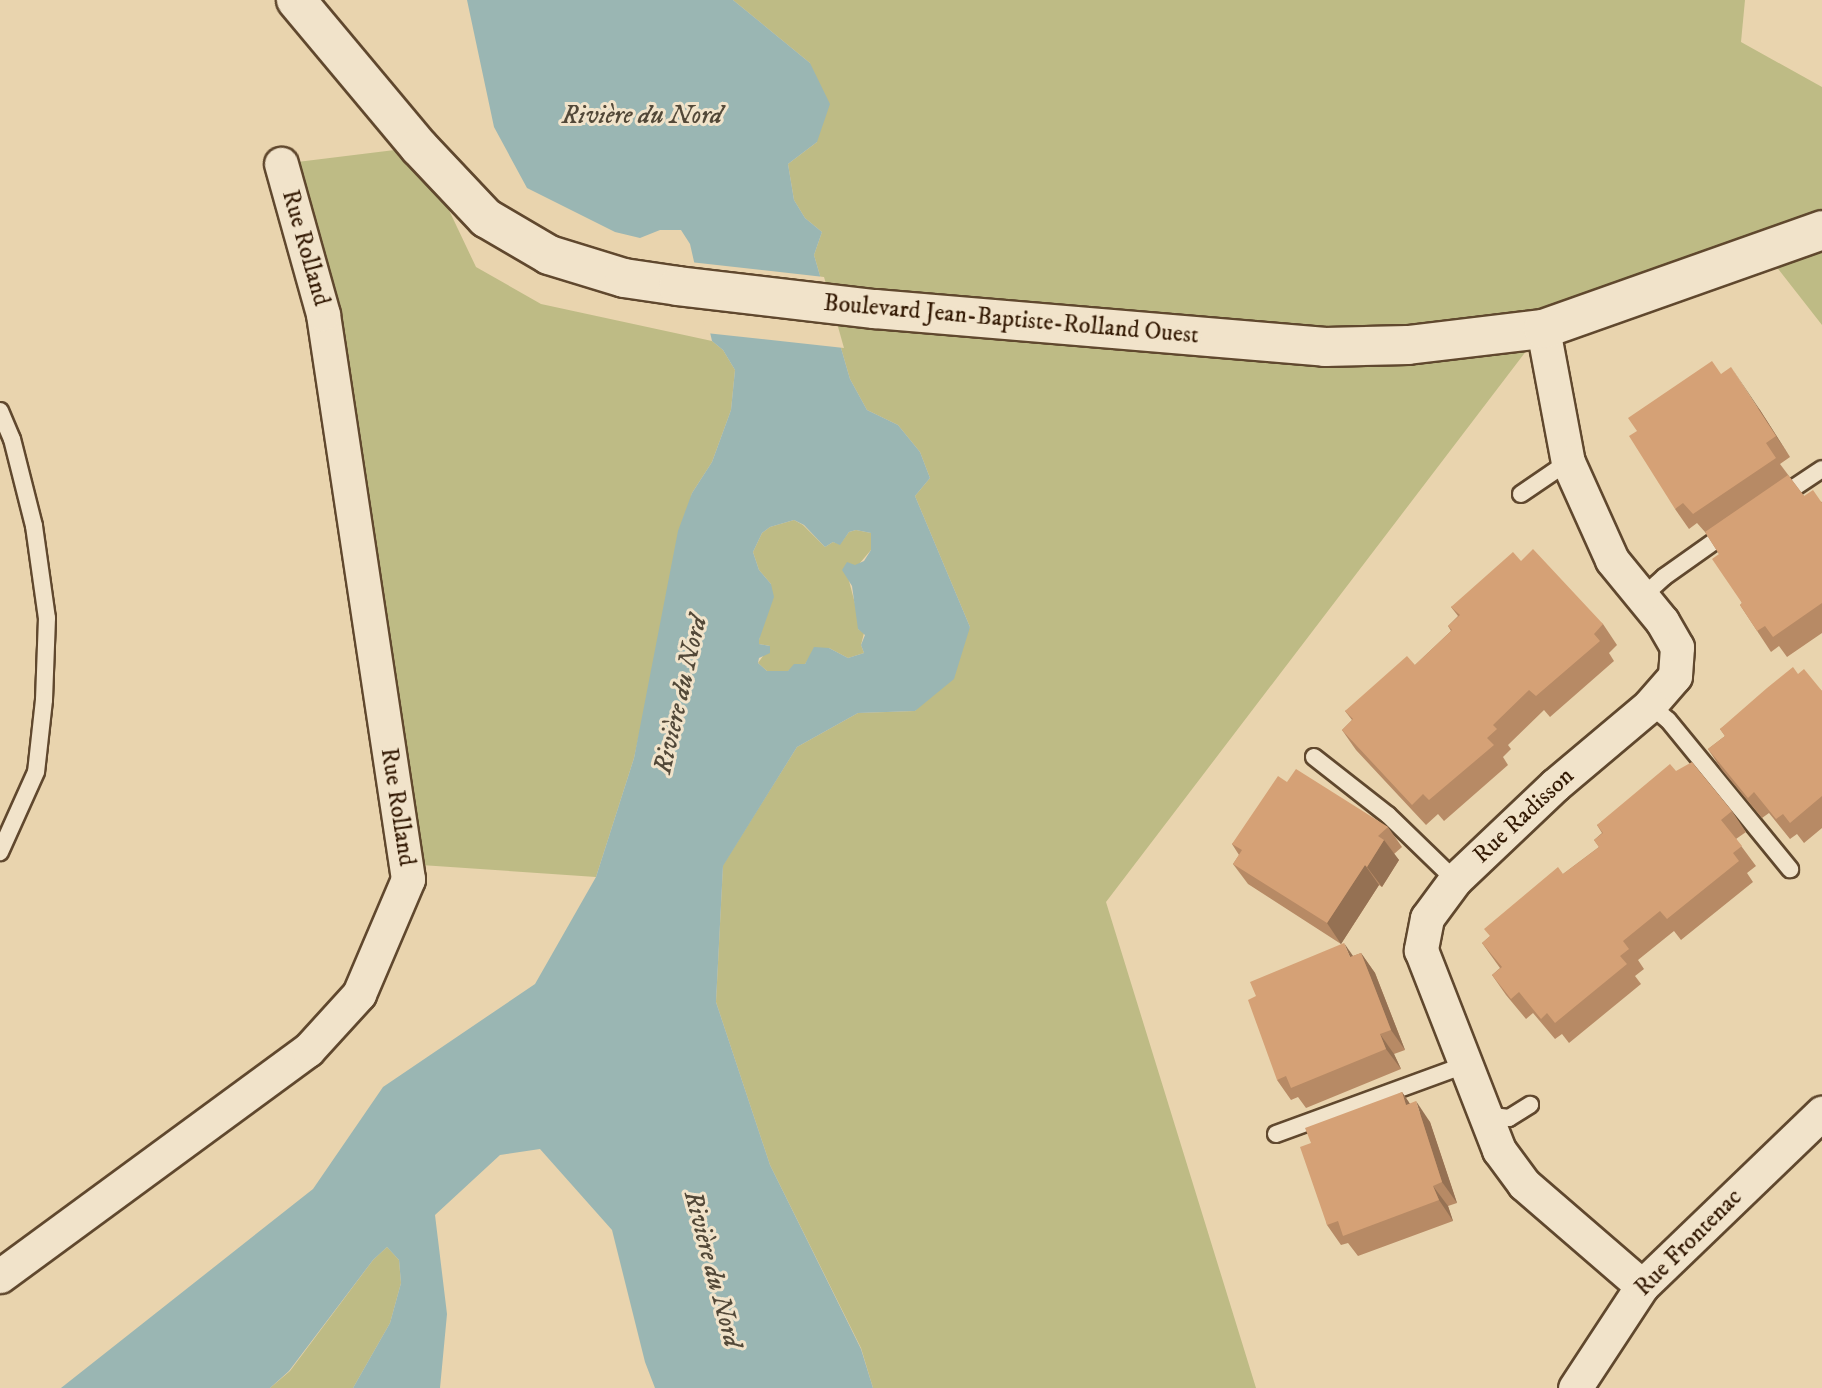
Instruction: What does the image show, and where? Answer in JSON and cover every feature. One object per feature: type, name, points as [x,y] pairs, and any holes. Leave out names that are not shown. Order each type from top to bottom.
[{"type":"street","name":"Boulevard Jean-Baptiste-Rolland Ouest","points":[[296,0],[419,147],[486,218],[549,255],[624,278],[875,309],[1325,348],[1408,345],[1543,329],[1822,230]]},
{"type":"street","name":"Rue Rolland","points":[[0,1276],[308,1050],[359,994],[408,879],[323,314],[281,164]]},
{"type":"street","name":"Rue Radisson","points":[[1543,329],[1568,462],[1612,560],[1677,647],[1675,677],[1650,705],[1555,785],[1455,880],[1427,918],[1420,950],[1499,1150],[1524,1184],[1642,1286]]},
{"type":"street","name":"Rue Frontenac","points":[[1575,1388],[1642,1286],[1822,1113]]},
{"type":"lane","points":[[0,411],[12,439],[34,526],[47,618],[44,700],[36,772],[0,852]]},
{"type":"lane","points":[[1521,494],[1568,462]]},
{"type":"lane","points":[[1768,505],[1822,469]]},
{"type":"lane","points":[[1642,597],[1664,577],[1747,520]]},
{"type":"lane","points":[[1650,705],[1668,720],[1790,869]]},
{"type":"lane","points":[[1314,757],[1388,815],[1455,880]]},
{"type":"lane","points":[[1276,1134],[1465,1065]]},
{"type":"lane","points":[[1485,1115],[1509,1118],[1530,1105]]},
{"type":"shaded area","points":[[733,0],[1745,0],[1741,42],[1822,87],[1822,325],[1772,261],[1543,329],[1106,902],[1256,1388],[873,1388],[861,1348],[770,1165],[716,1002],[723,865],[797,747],[858,713],[915,711],[970,627],[915,496],[930,478],[920,452],[898,425],[867,410],[850,379],[814,255],[822,232],[805,218],[794,200],[788,164],[817,142],[810,63]]},
{"type":"shaded area","points":[[419,147],[476,267],[541,304],[712,341],[723,350],[735,370],[731,410],[712,462],[692,493],[634,758],[596,877],[406,864],[281,164]]},
{"type":"shaded area","points":[[794,520],[803,525],[825,547],[833,542],[840,544],[849,532],[856,530],[871,533],[871,550],[848,577],[858,615],[858,629],[864,633],[861,645],[864,653],[848,658],[829,648],[812,654],[805,664],[788,671],[767,671],[758,663],[770,646],[759,644],[759,640],[771,584],[759,570],[753,552],[762,533],[770,527]]},
{"type":"shaded area","points":[[387,1247],[399,1260],[401,1283],[390,1323],[353,1388],[270,1388],[290,1371],[373,1260]]},
{"type":"water","name":"Rivière du Nord","points":[[467,0],[733,0],[810,63],[830,104],[817,142],[788,164],[794,200],[805,218],[822,232],[814,255],[850,379],[867,410],[898,425],[920,452],[930,478],[915,496],[970,627],[954,679],[915,711],[858,713],[797,747],[723,866],[716,1002],[770,1165],[861,1349],[873,1388],[655,1388],[645,1362],[612,1230],[540,1149],[500,1155],[435,1215],[447,1314],[440,1388],[353,1388],[390,1323],[401,1283],[399,1260],[387,1247],[373,1260],[289,1371],[270,1388],[61,1388],[313,1189],[383,1087],[535,984],[596,877],[634,758],[678,531],[692,493],[712,462],[731,410],[735,370],[723,350],[712,341],[690,244],[681,230],[660,230],[640,238],[615,232],[527,188],[494,127]],"holes":[[[794,520],[804,525],[825,547],[833,542],[840,545],[849,532],[856,530],[871,533],[871,550],[864,561],[855,565],[847,562],[842,570],[852,586],[858,629],[865,635],[861,645],[864,653],[848,658],[829,648],[814,647],[805,664],[794,664],[788,671],[767,671],[758,663],[759,658],[770,653],[770,646],[759,644],[759,640],[774,597],[771,584],[759,570],[753,552],[762,533],[770,527]]]},
{"type":"pier","points":[[690,262],[824,277],[844,348],[706,333]]},
{"type":"building","points":[[1712,361],[1721,374],[1731,367],[1776,436],[1766,443],[1776,458],[1693,514],[1683,503],[1675,509],[1629,436],[1637,431],[1628,418]]},
{"type":"building","points":[[1788,475],[1804,496],[1813,490],[1822,503],[1822,603],[1773,637],[1765,626],[1757,631],[1740,605],[1742,603],[1712,559],[1719,554],[1705,532]]},
{"type":"building","points":[[1533,549],[1603,624],[1594,634],[1600,641],[1536,696],[1529,690],[1493,725],[1497,729],[1487,738],[1494,745],[1429,800],[1423,794],[1412,805],[1342,730],[1353,719],[1345,711],[1407,656],[1415,665],[1452,630],[1448,626],[1460,615],[1451,607],[1513,552],[1521,561]]},
{"type":"building","points":[[1793,667],[1798,674],[1804,669],[1822,691],[1822,796],[1790,823],[1783,814],[1776,819],[1754,792],[1748,798],[1708,749],[1725,736],[1720,729]]},
{"type":"building","points":[[1692,762],[1732,811],[1721,820],[1742,846],[1733,853],[1739,861],[1667,919],[1660,911],[1623,941],[1629,949],[1620,956],[1627,964],[1555,1023],[1547,1013],[1541,1019],[1519,992],[1511,999],[1492,975],[1502,967],[1482,943],[1490,936],[1484,929],[1558,867],[1563,874],[1599,847],[1594,840],[1603,833],[1597,825],[1670,764],[1676,771]]},
{"type":"building","points":[[1296,769],[1388,827],[1378,836],[1384,840],[1367,867],[1365,865],[1327,923],[1233,864],[1242,850],[1232,844],[1278,776],[1287,782]]},
{"type":"building","points":[[1344,943],[1350,957],[1361,953],[1371,978],[1391,1030],[1380,1034],[1386,1049],[1291,1088],[1286,1076],[1277,1080],[1248,1000],[1256,996],[1250,982]]},
{"type":"building","points":[[1402,1092],[1406,1105],[1416,1101],[1442,1182],[1433,1186],[1439,1200],[1343,1236],[1338,1221],[1327,1225],[1300,1147],[1311,1143],[1305,1128]]}]
